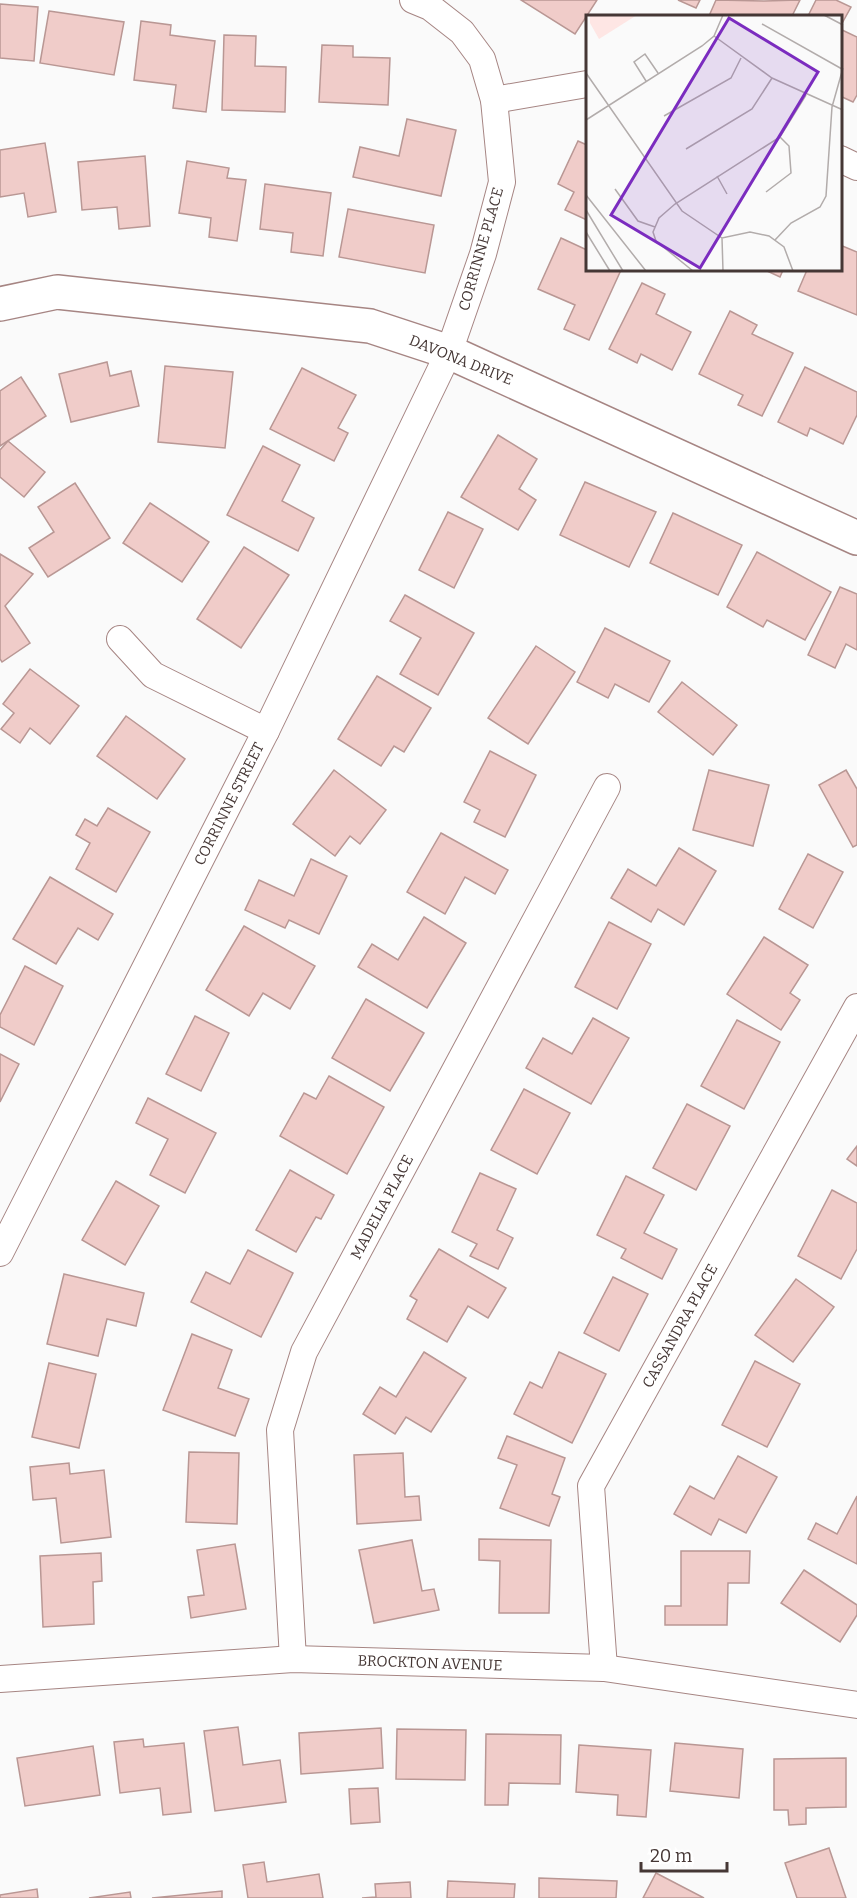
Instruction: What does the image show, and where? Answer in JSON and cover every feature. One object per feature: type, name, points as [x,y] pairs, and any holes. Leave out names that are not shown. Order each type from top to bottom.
[{"type":"street","name":"CORRINNE PLACE","points":[[413,0],[429,7],[462,32],[482,59],[494,100],[502,182],[483,254],[449,352]]},
{"type":"street","points":[[494,100],[586,84]]},
{"type":"street","points":[[842,160],[857,167]]},
{"type":"street","name":"DAVONA DRIVE","points":[[0,304],[57,292],[370,326],[449,352],[857,538]]},
{"type":"street","name":"CORRINNE STREET","points":[[0,1253],[266,731],[449,352]]},
{"type":"street","points":[[120,639],[153,675],[266,731]]},
{"type":"street","name":"MADELIA PLACE","points":[[293,1659],[280,1430],[304,1352],[607,787]]},
{"type":"street","name":"CASSANDRA PLACE","points":[[604,1668],[591,1486],[857,1007]]},
{"type":"street","name":"BROCKTON AVENUE","points":[[0,1679],[293,1659],[604,1668],[857,1705]]},
{"type":"building","points":[[521,0],[597,0],[575,34]]},
{"type":"building","points":[[678,0],[700,0],[696,8]]},
{"type":"building","points":[[716,0],[800,0],[792,15],[709,15]]},
{"type":"building","points":[[816,0],[836,0],[851,7],[842,23],[842,15],[808,15]]},
{"type":"building","points":[[0,4],[38,7],[34,61],[0,58]]},
{"type":"building","points":[[49,11],[124,22],[114,75],[40,63]]},
{"type":"building","points":[[141,21],[171,25],[170,35],[215,41],[206,112],[173,108],[176,85],[134,80]]},
{"type":"building","points":[[842,30],[857,37],[857,95],[853,102],[842,97]]},
{"type":"building","points":[[224,35],[256,36],[255,66],[286,67],[285,112],[222,110]]},
{"type":"building","points":[[322,45],[353,46],[353,57],[390,58],[388,105],[319,102]]},
{"type":"building","points":[[407,119],[456,130],[441,196],[353,177],[360,147],[399,156]]},
{"type":"building","points":[[578,141],[586,145],[586,220],[565,210],[574,192],[558,184]]},
{"type":"building","points":[[45,143],[56,212],[28,217],[24,193],[0,197],[0,150]]},
{"type":"building","points":[[145,156],[150,226],[119,229],[117,207],[82,210],[78,162]]},
{"type":"building","points":[[187,161],[229,168],[227,178],[246,180],[237,241],[209,237],[211,218],[179,213]]},
{"type":"building","points":[[265,184],[331,193],[323,256],[291,252],[293,233],[260,229]]},
{"type":"building","points":[[348,209],[434,225],[425,273],[339,257]]},
{"type":"building","points":[[561,238],[586,250],[586,272],[620,272],[589,340],[564,329],[575,305],[538,289]]},
{"type":"building","points":[[842,246],[857,252],[857,315],[798,291],[806,272],[842,272]]},
{"type":"building","points":[[769,272],[782,272],[780,277]]},
{"type":"building","points":[[642,283],[665,294],[656,314],[691,332],[672,370],[641,354],[637,363],[609,349]]},
{"type":"building","points":[[730,311],[757,325],[752,334],[793,353],[762,416],[738,405],[743,395],[699,374]]},
{"type":"building","points":[[107,362],[110,376],[131,371],[139,406],[71,422],[59,374]]},
{"type":"building","points":[[165,366],[233,372],[225,448],[158,442]]},
{"type":"building","points":[[805,367],[857,392],[857,415],[843,444],[810,428],[807,436],[778,422]]},
{"type":"building","points":[[302,368],[356,395],[338,428],[348,433],[334,461],[270,429]]},
{"type":"building","points":[[21,377],[46,416],[0,446],[0,391]]},
{"type":"building","points":[[498,435],[537,459],[519,489],[536,500],[518,530],[461,497]]},
{"type":"building","points":[[8,441],[45,472],[24,497],[0,477],[0,450]]},
{"type":"building","points":[[263,446],[300,465],[282,501],[314,518],[298,551],[227,515]]},
{"type":"building","points":[[585,482],[656,512],[629,567],[560,535]]},
{"type":"building","points":[[75,483],[110,538],[48,577],[29,548],[54,532],[38,507]]},
{"type":"building","points":[[150,503],[209,542],[182,582],[123,543]]},
{"type":"building","points":[[448,512],[483,529],[454,588],[419,570]]},
{"type":"building","points":[[673,513],[742,545],[718,595],[650,563]]},
{"type":"building","points":[[244,547],[289,575],[241,648],[197,619]]},
{"type":"building","points":[[757,552],[831,592],[805,640],[767,620],[763,627],[727,607]]},
{"type":"building","points":[[0,554],[33,574],[5,606],[30,643],[2,662],[0,659]]},
{"type":"building","points":[[840,587],[857,594],[857,650],[846,644],[835,668],[808,655]]},
{"type":"building","points":[[405,595],[474,633],[438,695],[400,674],[421,638],[390,621]]},
{"type":"building","points":[[605,628],[670,661],[649,702],[615,684],[608,698],[577,682]]},
{"type":"building","points":[[536,646],[575,672],[528,744],[488,718]]},
{"type":"building","points":[[30,669],[79,706],[50,744],[30,728],[20,743],[1,729],[14,713],[3,704]]},
{"type":"building","points":[[377,676],[431,708],[404,752],[394,746],[381,766],[338,739]]},
{"type":"building","points":[[682,682],[737,725],[713,755],[658,712]]},
{"type":"building","points":[[126,716],[185,759],[157,799],[97,756]]},
{"type":"building","points":[[490,751],[536,775],[505,837],[474,822],[480,810],[464,802]]},
{"type":"building","points":[[334,770],[386,810],[360,844],[350,836],[335,856],[293,824]]},
{"type":"building","points":[[709,770],[769,785],[753,846],[693,830]]},
{"type":"building","points":[[846,770],[857,789],[857,845],[853,847],[819,785]]},
{"type":"building","points":[[108,808],[150,832],[116,892],[76,869],[90,843],[76,835],[85,819],[97,826]]},
{"type":"building","points":[[441,833],[508,870],[495,894],[465,877],[445,914],[407,892]]},
{"type":"building","points":[[679,848],[716,871],[684,925],[658,909],[651,922],[611,898],[628,869],[656,886]]},
{"type":"building","points":[[808,854],[843,872],[813,928],[779,909]]},
{"type":"building","points":[[311,859],[347,876],[319,934],[289,920],[285,928],[245,910],[259,880],[294,896]]},
{"type":"building","points":[[50,877],[113,914],[98,940],[78,928],[56,964],[13,939]]},
{"type":"building","points":[[424,917],[466,943],[427,1008],[358,967],[372,944],[398,960]]},
{"type":"building","points":[[609,922],[651,944],[617,1009],[575,987]]},
{"type":"building","points":[[244,926],[315,966],[290,1009],[263,993],[249,1016],[206,990]]},
{"type":"building","points":[[764,937],[808,965],[790,993],[800,1000],[781,1030],[727,994]]},
{"type":"building","points":[[25,966],[63,986],[34,1045],[0,1027],[0,1015]]},
{"type":"building","points":[[366,999],[424,1033],[390,1091],[332,1058]]},
{"type":"building","points":[[195,1016],[229,1033],[201,1091],[166,1074]]},
{"type":"building","points":[[593,1018],[629,1038],[591,1104],[526,1068],[543,1038],[572,1054]]},
{"type":"building","points":[[737,1020],[780,1042],[744,1109],[701,1086]]},
{"type":"building","points":[[0,1054],[19,1064],[0,1102]]},
{"type":"building","points":[[329,1076],[384,1107],[347,1174],[280,1136],[304,1093],[316,1099]]},
{"type":"building","points":[[524,1089],[570,1113],[537,1174],[491,1150]]},
{"type":"building","points":[[148,1098],[216,1133],[185,1193],[150,1175],[168,1139],[136,1123]]},
{"type":"building","points":[[687,1104],[730,1126],[696,1190],[653,1168]]},
{"type":"building","points":[[857,1146],[857,1166],[847,1159]]},
{"type":"building","points":[[290,1170],[334,1195],[321,1219],[316,1217],[296,1252],[256,1230]]},
{"type":"building","points":[[480,1173],[516,1189],[497,1230],[513,1238],[498,1269],[470,1256],[477,1244],[452,1232]]},
{"type":"building","points":[[626,1176],[664,1195],[644,1233],[677,1249],[662,1279],[621,1258],[626,1249],[597,1235]]},
{"type":"building","points":[[116,1181],[159,1206],[125,1265],[82,1240]]},
{"type":"building","points":[[832,1190],[857,1203],[857,1249],[841,1279],[798,1256]]},
{"type":"building","points":[[439,1249],[506,1288],[488,1318],[468,1306],[447,1342],[407,1319],[417,1300],[410,1296]]},
{"type":"building","points":[[248,1250],[293,1273],[261,1337],[191,1302],[206,1272],[230,1284]]},
{"type":"building","points":[[64,1274],[144,1293],[136,1326],[107,1319],[98,1356],[47,1344]]},
{"type":"building","points":[[613,1277],[648,1294],[619,1351],[584,1333]]},
{"type":"building","points":[[796,1279],[834,1307],[793,1362],[755,1335]]},
{"type":"building","points":[[192,1334],[232,1350],[218,1388],[249,1399],[235,1436],[163,1410]]},
{"type":"building","points":[[424,1352],[466,1378],[431,1432],[406,1417],[395,1434],[363,1414],[380,1387],[396,1397]]},
{"type":"building","points":[[559,1352],[606,1374],[572,1443],[514,1414],[530,1382],[542,1388]]},
{"type":"building","points":[[755,1361],[800,1384],[767,1447],[722,1425]]},
{"type":"building","points":[[49,1363],[96,1374],[79,1448],[32,1437]]},
{"type":"building","points":[[507,1436],[565,1458],[552,1494],[560,1497],[549,1526],[500,1508],[517,1465],[498,1458]]},
{"type":"building","points":[[189,1452],[239,1453],[237,1524],[186,1522]]},
{"type":"building","points":[[403,1453],[405,1497],[419,1496],[421,1520],[357,1524],[354,1455]]},
{"type":"building","points":[[738,1456],[777,1477],[746,1533],[719,1519],[711,1535],[674,1514],[690,1486],[714,1499]]},
{"type":"building","points":[[69,1463],[70,1474],[104,1470],[111,1537],[61,1543],[56,1498],[33,1500],[30,1467]]},
{"type":"building","points":[[857,1496],[857,1564],[808,1539],[816,1523],[837,1534]]},
{"type":"building","points":[[479,1539],[551,1540],[549,1613],[499,1613],[500,1561],[479,1560]]},
{"type":"building","points":[[412,1540],[422,1591],[434,1589],[439,1610],[374,1623],[359,1550]]},
{"type":"building","points":[[235,1544],[246,1609],[191,1618],[188,1597],[204,1595],[197,1550]]},
{"type":"building","points":[[681,1551],[750,1551],[749,1583],[728,1583],[727,1625],[665,1625],[665,1606],[681,1606]]},
{"type":"building","points":[[101,1553],[102,1581],[93,1582],[94,1624],[43,1627],[40,1556]]},
{"type":"building","points":[[804,1570],[857,1605],[857,1615],[840,1642],[781,1603]]},
{"type":"building","points":[[238,1727],[243,1765],[280,1760],[286,1802],[215,1811],[204,1731]]},
{"type":"building","points":[[381,1728],[383,1768],[301,1774],[299,1733]]},
{"type":"building","points":[[397,1729],[466,1730],[465,1780],[396,1779]]},
{"type":"building","points":[[486,1734],[561,1735],[560,1784],[509,1783],[508,1805],[485,1805]]},
{"type":"building","points":[[143,1739],[144,1747],[184,1743],[191,1812],[163,1815],[160,1788],[120,1793],[114,1742]]},
{"type":"building","points":[[675,1743],[743,1749],[739,1798],[670,1791]]},
{"type":"building","points":[[579,1745],[651,1750],[646,1817],[617,1815],[618,1795],[576,1792]]},
{"type":"building","points":[[93,1746],[100,1795],[25,1806],[17,1758]]},
{"type":"building","points":[[846,1758],[846,1807],[806,1808],[806,1824],[789,1825],[788,1810],[774,1810],[774,1759]]},
{"type":"building","points":[[378,1788],[380,1822],[351,1824],[349,1789]]},
{"type":"building","points":[[829,1848],[846,1898],[797,1898],[785,1863]]},
{"type":"building","points":[[264,1862],[267,1882],[319,1874],[323,1898],[248,1898],[243,1865]]},
{"type":"building","points":[[656,1873],[704,1898],[643,1898]]},
{"type":"building","points":[[539,1878],[617,1881],[616,1898],[539,1898]]},
{"type":"building","points":[[448,1881],[515,1884],[514,1898],[447,1898]]},
{"type":"building","points":[[410,1882],[411,1898],[362,1898],[376,1897],[375,1884]]},
{"type":"building","points":[[37,1889],[38,1898],[0,1898],[0,1895]]},
{"type":"building","points":[[222,1891],[222,1898],[152,1898]]},
{"type":"building","points":[[130,1892],[131,1898],[89,1898]]}]
